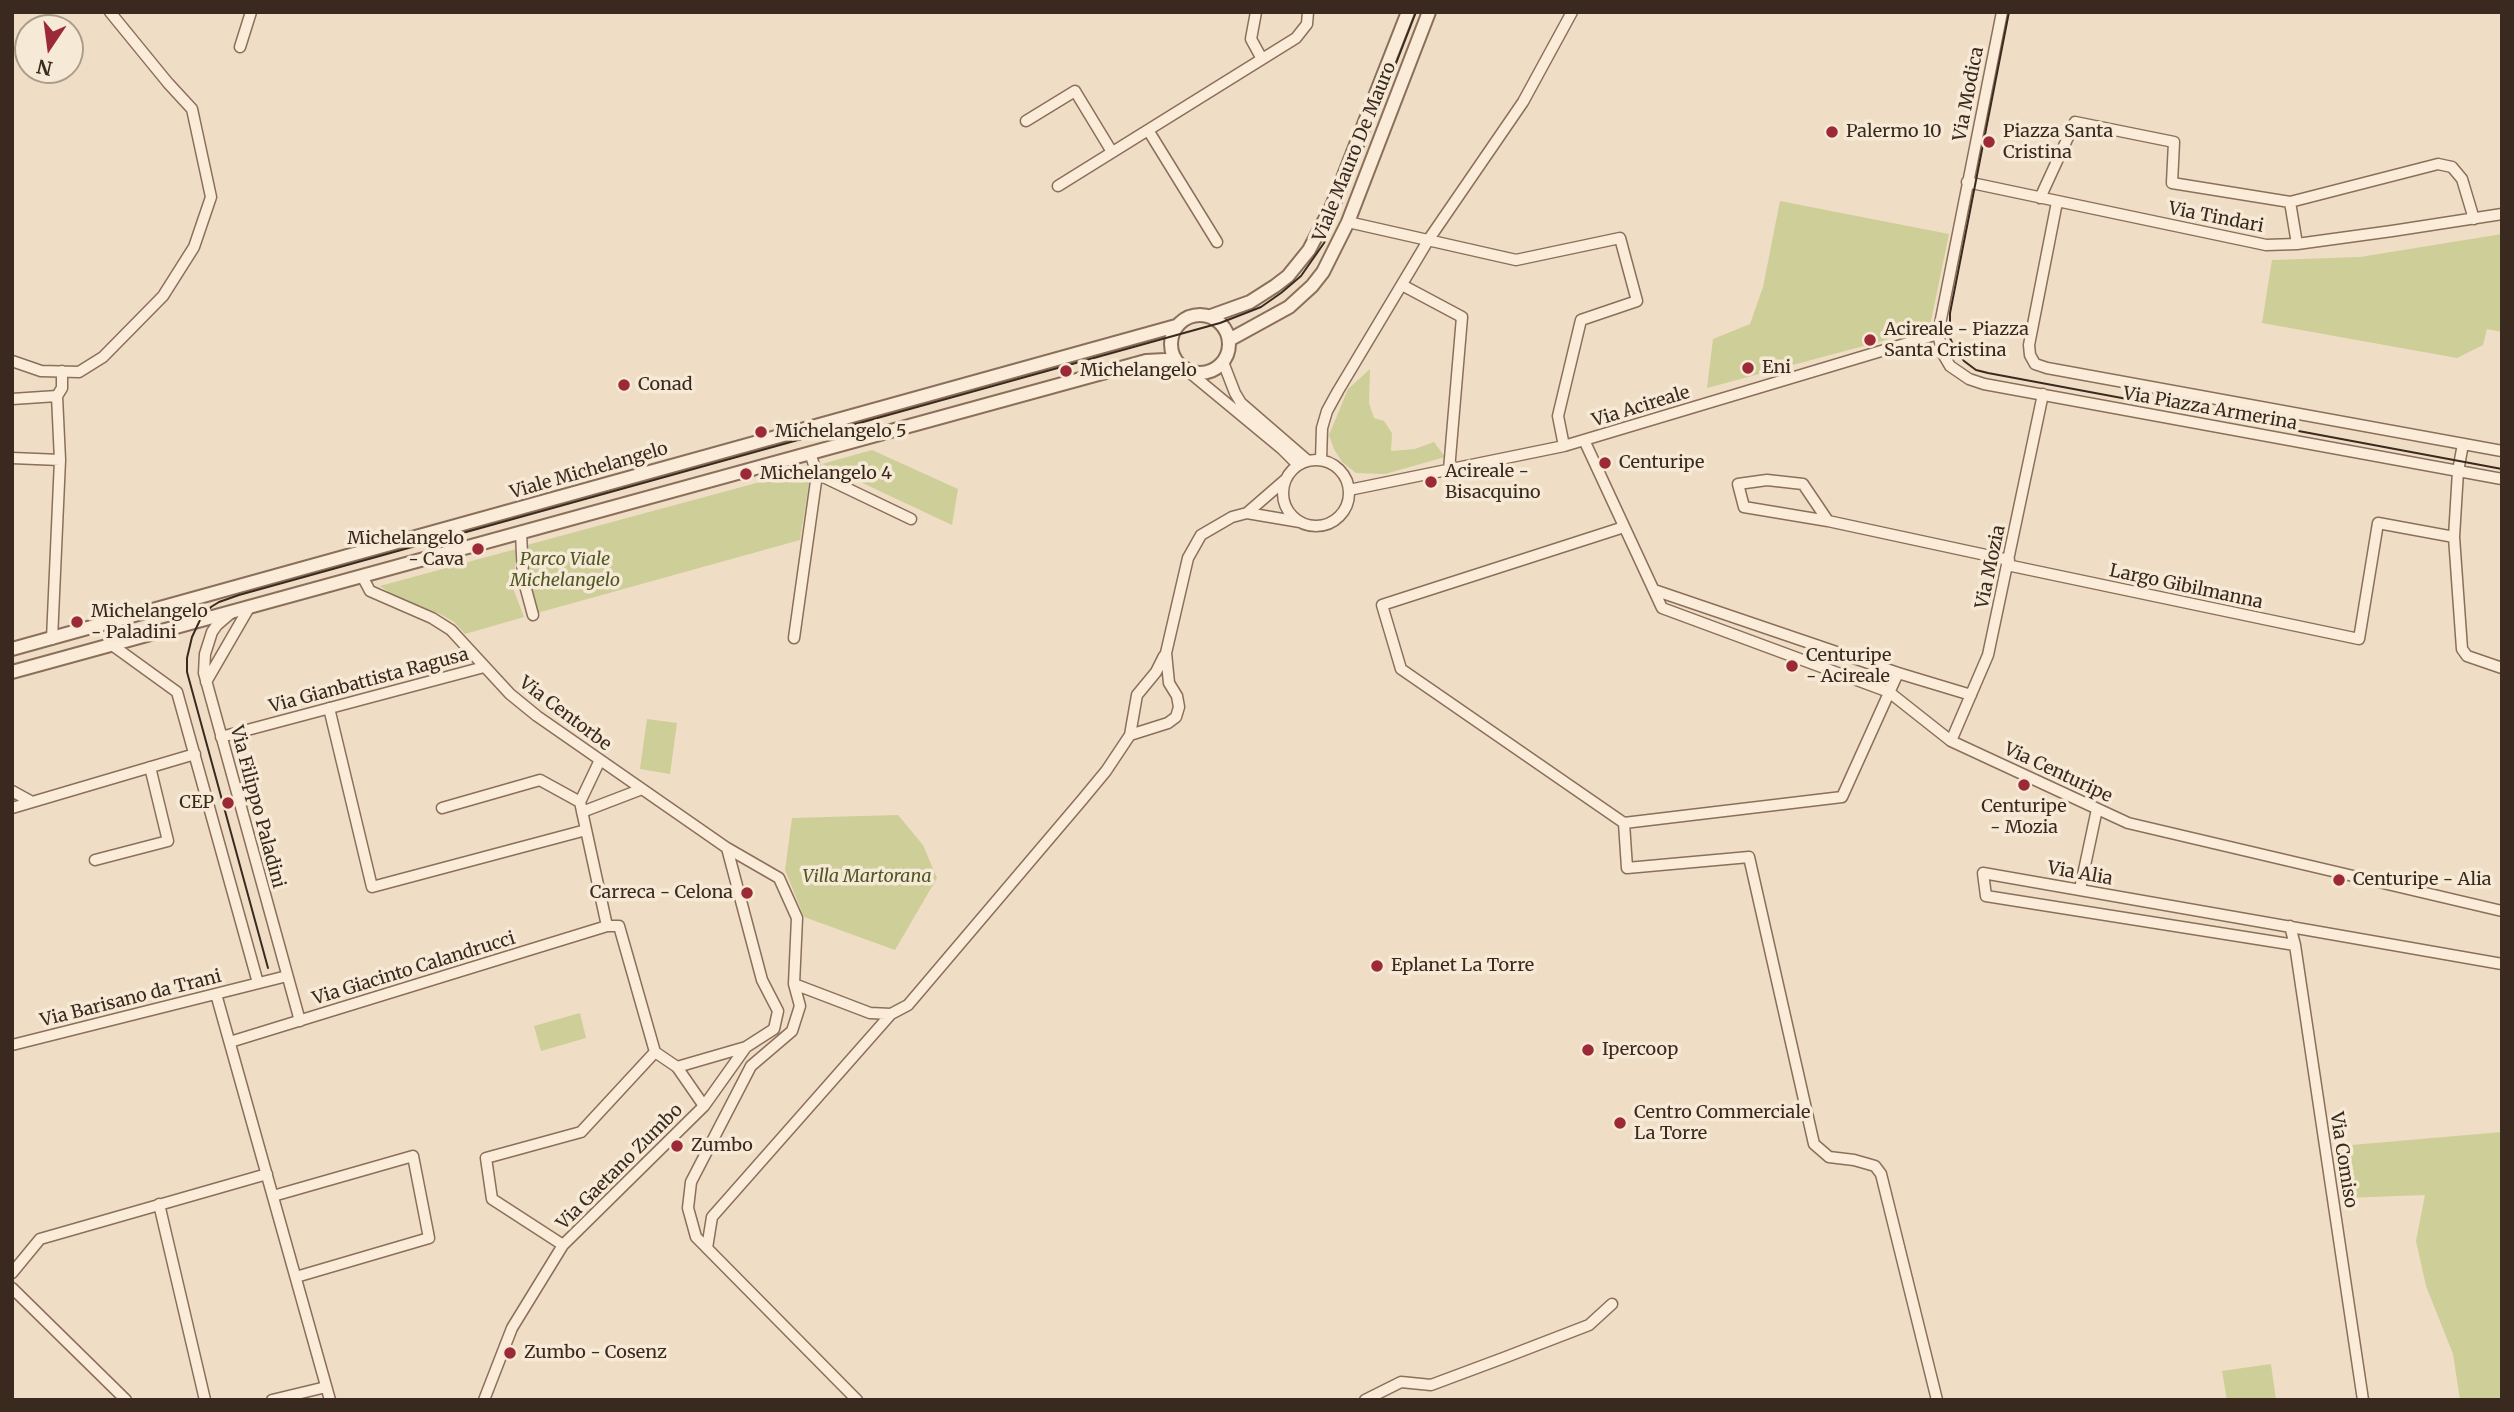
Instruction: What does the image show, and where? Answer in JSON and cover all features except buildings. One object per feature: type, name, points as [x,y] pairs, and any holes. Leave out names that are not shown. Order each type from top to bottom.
[{"type":"street","points":[[12,361],[41,371],[79,372],[103,357],[163,296],[194,247],[211,197],[192,109],[110,12]]},
{"type":"street","points":[[240,47],[251,12]]},
{"type":"street","points":[[1256,12],[1251,39],[1262,59]]},
{"type":"street","points":[[1058,186],[1296,38],[1307,24],[1308,12]]},
{"type":"street","name":"Viale Mauro De Mauro","points":[[1211,316],[1250,302],[1275,286],[1288,276],[1309,250],[1332,206],[1408,12]]},
{"type":"street","name":"Viale Mauro De Mauro","points":[[1229,340],[1277,316],[1299,299],[1323,272],[1348,222],[1429,12]]},
{"type":"street","points":[[1321,460],[1322,428],[1327,411],[1430,239],[1522,102],[1572,12]]},
{"type":"street","name":"Via Modica","points":[[1967,182],[2002,12]]},
{"type":"street","points":[[1026,121],[1075,92],[1112,152]]},
{"type":"street","points":[[2040,198],[2075,122],[2174,142],[2172,183],[2290,202],[2438,164],[2452,167],[2462,179],[2474,219]]},
{"type":"street","points":[[1148,130],[1217,242]]},
{"type":"street","points":[[1938,334],[1967,182]]},
{"type":"street","name":"Via Tindari","points":[[1967,182],[2266,245],[2297,244],[2502,214]]},
{"type":"street","name":"Via Piazza Armerina","points":[[2057,202],[2029,345],[2035,364],[2502,451]]},
{"type":"street","points":[[2290,202],[2297,244]]},
{"type":"street","points":[[1348,222],[1516,260],[1620,238],[1637,301],[1581,320],[1558,416],[1564,446]]},
{"type":"street","points":[[1402,285],[1462,317],[1449,470]]},
{"type":"street","points":[[1177,363],[1170,351],[1176,326],[1193,316],[1211,316],[1224,328],[1229,340],[1228,352],[1223,362],[1208,373],[1189,372]]},
{"type":"street","name":"Viale Michelangelo","points":[[12,649],[1176,326]]},
{"type":"street","name":"Via Piazza Armerina","points":[[1938,334],[1943,354],[1950,366],[1969,379],[2502,479]]},
{"type":"street","name":"Via Acireale","points":[[1349,490],[1564,446],[1938,334]]},
{"type":"street","points":[[12,672],[1146,361],[1165,360],[1177,363],[1298,465]]},
{"type":"street","points":[[1223,362],[1241,402],[1308,461]]},
{"type":"street","points":[[52,639],[60,460],[57,396],[62,388],[62,371]]},
{"type":"street","name":"Via Mozia","points":[[1951,741],[1988,655],[2043,394]]},
{"type":"street","points":[[12,399],[57,396]]},
{"type":"street","name":"Via Centuripe","points":[[1584,440],[1662,608],[1889,692],[1951,741],[2127,823],[2502,911]]},
{"type":"street","points":[[2463,444],[2458,471],[2454,537],[2462,649],[2467,656],[2502,668]]},
{"type":"street","points":[[794,638],[817,474],[810,453]]},
{"type":"street","points":[[12,458],[60,460]]},
{"type":"street","points":[[707,1248],[712,1217],[891,1014],[908,1005],[1106,771],[1130,735],[1138,695],[1156,672],[1166,653],[1188,558],[1201,535],[1231,517],[1247,513],[1320,526],[1338,517],[1345,510],[1349,490],[1347,480],[1341,470],[1321,460],[1308,461],[1298,465],[1286,480],[1247,513]]},
{"type":"street","points":[[817,474],[911,519]]},
{"type":"street","points":[[1286,480],[1283,489],[1287,508],[1300,522]]},
{"type":"street","name":"Largo Gibilmanna","points":[[1828,521],[1803,484],[1767,480],[1738,484],[1744,507],[1828,521],[2359,639],[2378,523],[2454,537]]},
{"type":"street","points":[[1624,527],[1382,605],[1401,669],[1624,823],[1842,797],[1898,673]]},
{"type":"street","points":[[521,532],[523,578],[533,615]]},
{"type":"street","name":"Via Centorbe","points":[[362,576],[370,591],[442,624],[510,694],[537,716],[727,848],[779,878],[797,918],[794,984],[800,1006],[792,1031],[751,1066],[691,1182],[688,1208],[696,1237],[857,1400]]},
{"type":"street","points":[[1654,590],[1971,695]]},
{"type":"street","points":[[206,682],[250,606]]},
{"type":"street","name":"Via Filippo Paladini","points":[[236,610],[225,617],[212,632],[205,654],[206,682],[300,1021]]},
{"type":"street","points":[[112,645],[177,691],[258,983]]},
{"type":"street","points":[[1130,735],[1168,723],[1175,717],[1179,707],[1177,696],[1169,683],[1166,653]]},
{"type":"street","name":"Via Gianbattista Ragusa","points":[[221,737],[484,667]]},
{"type":"street","points":[[1144,688],[1157,684],[1168,688],[1177,696]]},
{"type":"street","points":[[1136,706],[1147,723],[1158,725]]},
{"type":"street","points":[[329,708],[372,887],[586,830]]},
{"type":"street","points":[[12,808],[195,754]]},
{"type":"street","points":[[600,760],[581,807],[607,926],[619,926],[655,1052],[677,1067],[704,1106]]},
{"type":"street","points":[[95,860],[168,841],[150,767]]},
{"type":"street","points":[[442,808],[540,780],[581,807],[642,789]]},
{"type":"street","points":[[12,791],[32,802]]},
{"type":"street","points":[[2080,890],[2097,809]]},
{"type":"street","points":[[1624,823],[1627,868],[1749,857],[1814,1144],[1829,1157],[1875,1166],[1881,1174],[1937,1400]]},
{"type":"street","points":[[677,1067],[746,1048],[774,1029],[778,1011],[762,980],[727,848]]},
{"type":"street","name":"Via Alia","points":[[2295,945],[1986,896],[1983,873],[2502,964]]},
{"type":"street","name":"Via Giacinto Calandrucci","points":[[230,1042],[607,926]]},
{"type":"street","name":"Via Comiso","points":[[2290,926],[2363,1400]]},
{"type":"street","name":"Via Barisano da Trani","points":[[12,1045],[287,976]]},
{"type":"street","points":[[794,984],[870,1013],[891,1014]]},
{"type":"street","points":[[216,994],[330,1400]]},
{"type":"street","name":"Via Gaetano Zumbo","points":[[484,1400],[512,1328],[563,1245],[704,1106],[746,1048]]},
{"type":"street","points":[[563,1245],[492,1199],[486,1158],[581,1132],[655,1052]]},
{"type":"street","points":[[273,1196],[413,1156],[429,1238],[296,1277]]},
{"type":"street","points":[[12,1273],[40,1239],[267,1174]]},
{"type":"street","points":[[159,1204],[205,1400]]},
{"type":"street","points":[[12,1288],[126,1400]]},
{"type":"street","points":[[1365,1400],[1401,1382],[1430,1385],[1518,1353],[1589,1325],[1612,1304]]},
{"type":"street","points":[[272,1400],[326,1387]]},
{"type":"green space","points":[[1780,201],[1949,234],[1931,321],[1927,329],[1707,388],[1713,339],[1750,324],[1763,287]]},
{"type":"green space","points":[[2502,234],[2502,332],[2487,329],[2483,345],[2457,358],[2262,323],[2272,260],[2360,257]]},
{"type":"green space","points":[[1370,369],[1369,403],[1374,418],[1384,421],[1392,433],[1391,451],[1415,449],[1434,442],[1445,457],[1385,474],[1356,473],[1342,462],[1329,435],[1348,389]]},
{"type":"green space","points":[[872,450],[958,489],[952,525],[822,464]]},
{"type":"green space","name":"Parco Viale Michelangelo","points":[[797,472],[806,476],[809,483],[800,540],[537,613],[527,579],[527,545]]},
{"type":"green space","points":[[516,549],[514,591],[524,617],[465,634],[454,622],[440,614],[393,595],[380,586]]},
{"type":"green space","points":[[647,719],[677,723],[670,774],[640,769]]},
{"type":"green space","name":"Villa Martorana","points":[[898,815],[923,845],[937,878],[895,950],[804,917],[785,870],[792,818]]},
{"type":"green space","points":[[580,1013],[586,1038],[541,1051],[534,1026]]},
{"type":"green space","points":[[2502,1132],[2502,1400],[2460,1400],[2453,1354],[2426,1286],[2416,1241],[2425,1195],[2345,1198],[2340,1146]]},
{"type":"green space","points":[[2271,1364],[2276,1400],[2227,1400],[2222,1371]]},
{"type":"tram line","points":[[268,968],[187,672],[192,637],[200,620],[211,607],[239,595],[1220,323],[1261,307],[1301,276],[1324,243],[1416,12]]},
{"type":"tram line","points":[[2009,12],[1950,313],[1950,338],[1964,361],[1976,370],[1988,373],[2502,469]]},
{"type":"place","name":"Palermo 10","points":[[1832,132]]},
{"type":"place","name":"Piazza Santa Cristina","points":[[1989,142]]},
{"type":"place","name":"Acireale - Piazza Santa Cristina","points":[[1870,340]]},
{"type":"place","name":"Eni","points":[[1748,368]]},
{"type":"place","name":"Michelangelo","points":[[1066,371]]},
{"type":"place","name":"Conad","points":[[624,385]]},
{"type":"place","name":"Michelangelo 5","points":[[761,432]]},
{"type":"place","name":"Centuripe","points":[[1605,463]]},
{"type":"place","name":"Michelangelo 4","points":[[746,474]]},
{"type":"place","name":"Acireale - Bisacquino","points":[[1431,482]]},
{"type":"place","name":"Michelangelo - Cava","points":[[478,549]]},
{"type":"place","name":"Michelangelo - Paladini","points":[[77,622]]},
{"type":"place","name":"Centuripe - Acireale","points":[[1792,666]]},
{"type":"place","name":"Centuripe - Mozia","points":[[2024,785]]},
{"type":"place","name":"CEP","points":[[228,803]]},
{"type":"place","name":"Centuripe - Alia","points":[[2339,880]]},
{"type":"place","name":"Carreca - Celona","points":[[747,893]]},
{"type":"place","name":"Eplanet La Torre","points":[[1377,966]]},
{"type":"place","name":"Ipercoop","points":[[1588,1050]]},
{"type":"place","name":"Centro Commerciale La Torre","points":[[1620,1123]]},
{"type":"place","name":"Zumbo","points":[[677,1146]]},
{"type":"place","name":"Zumbo - Cosenz","points":[[510,1353]]}]
